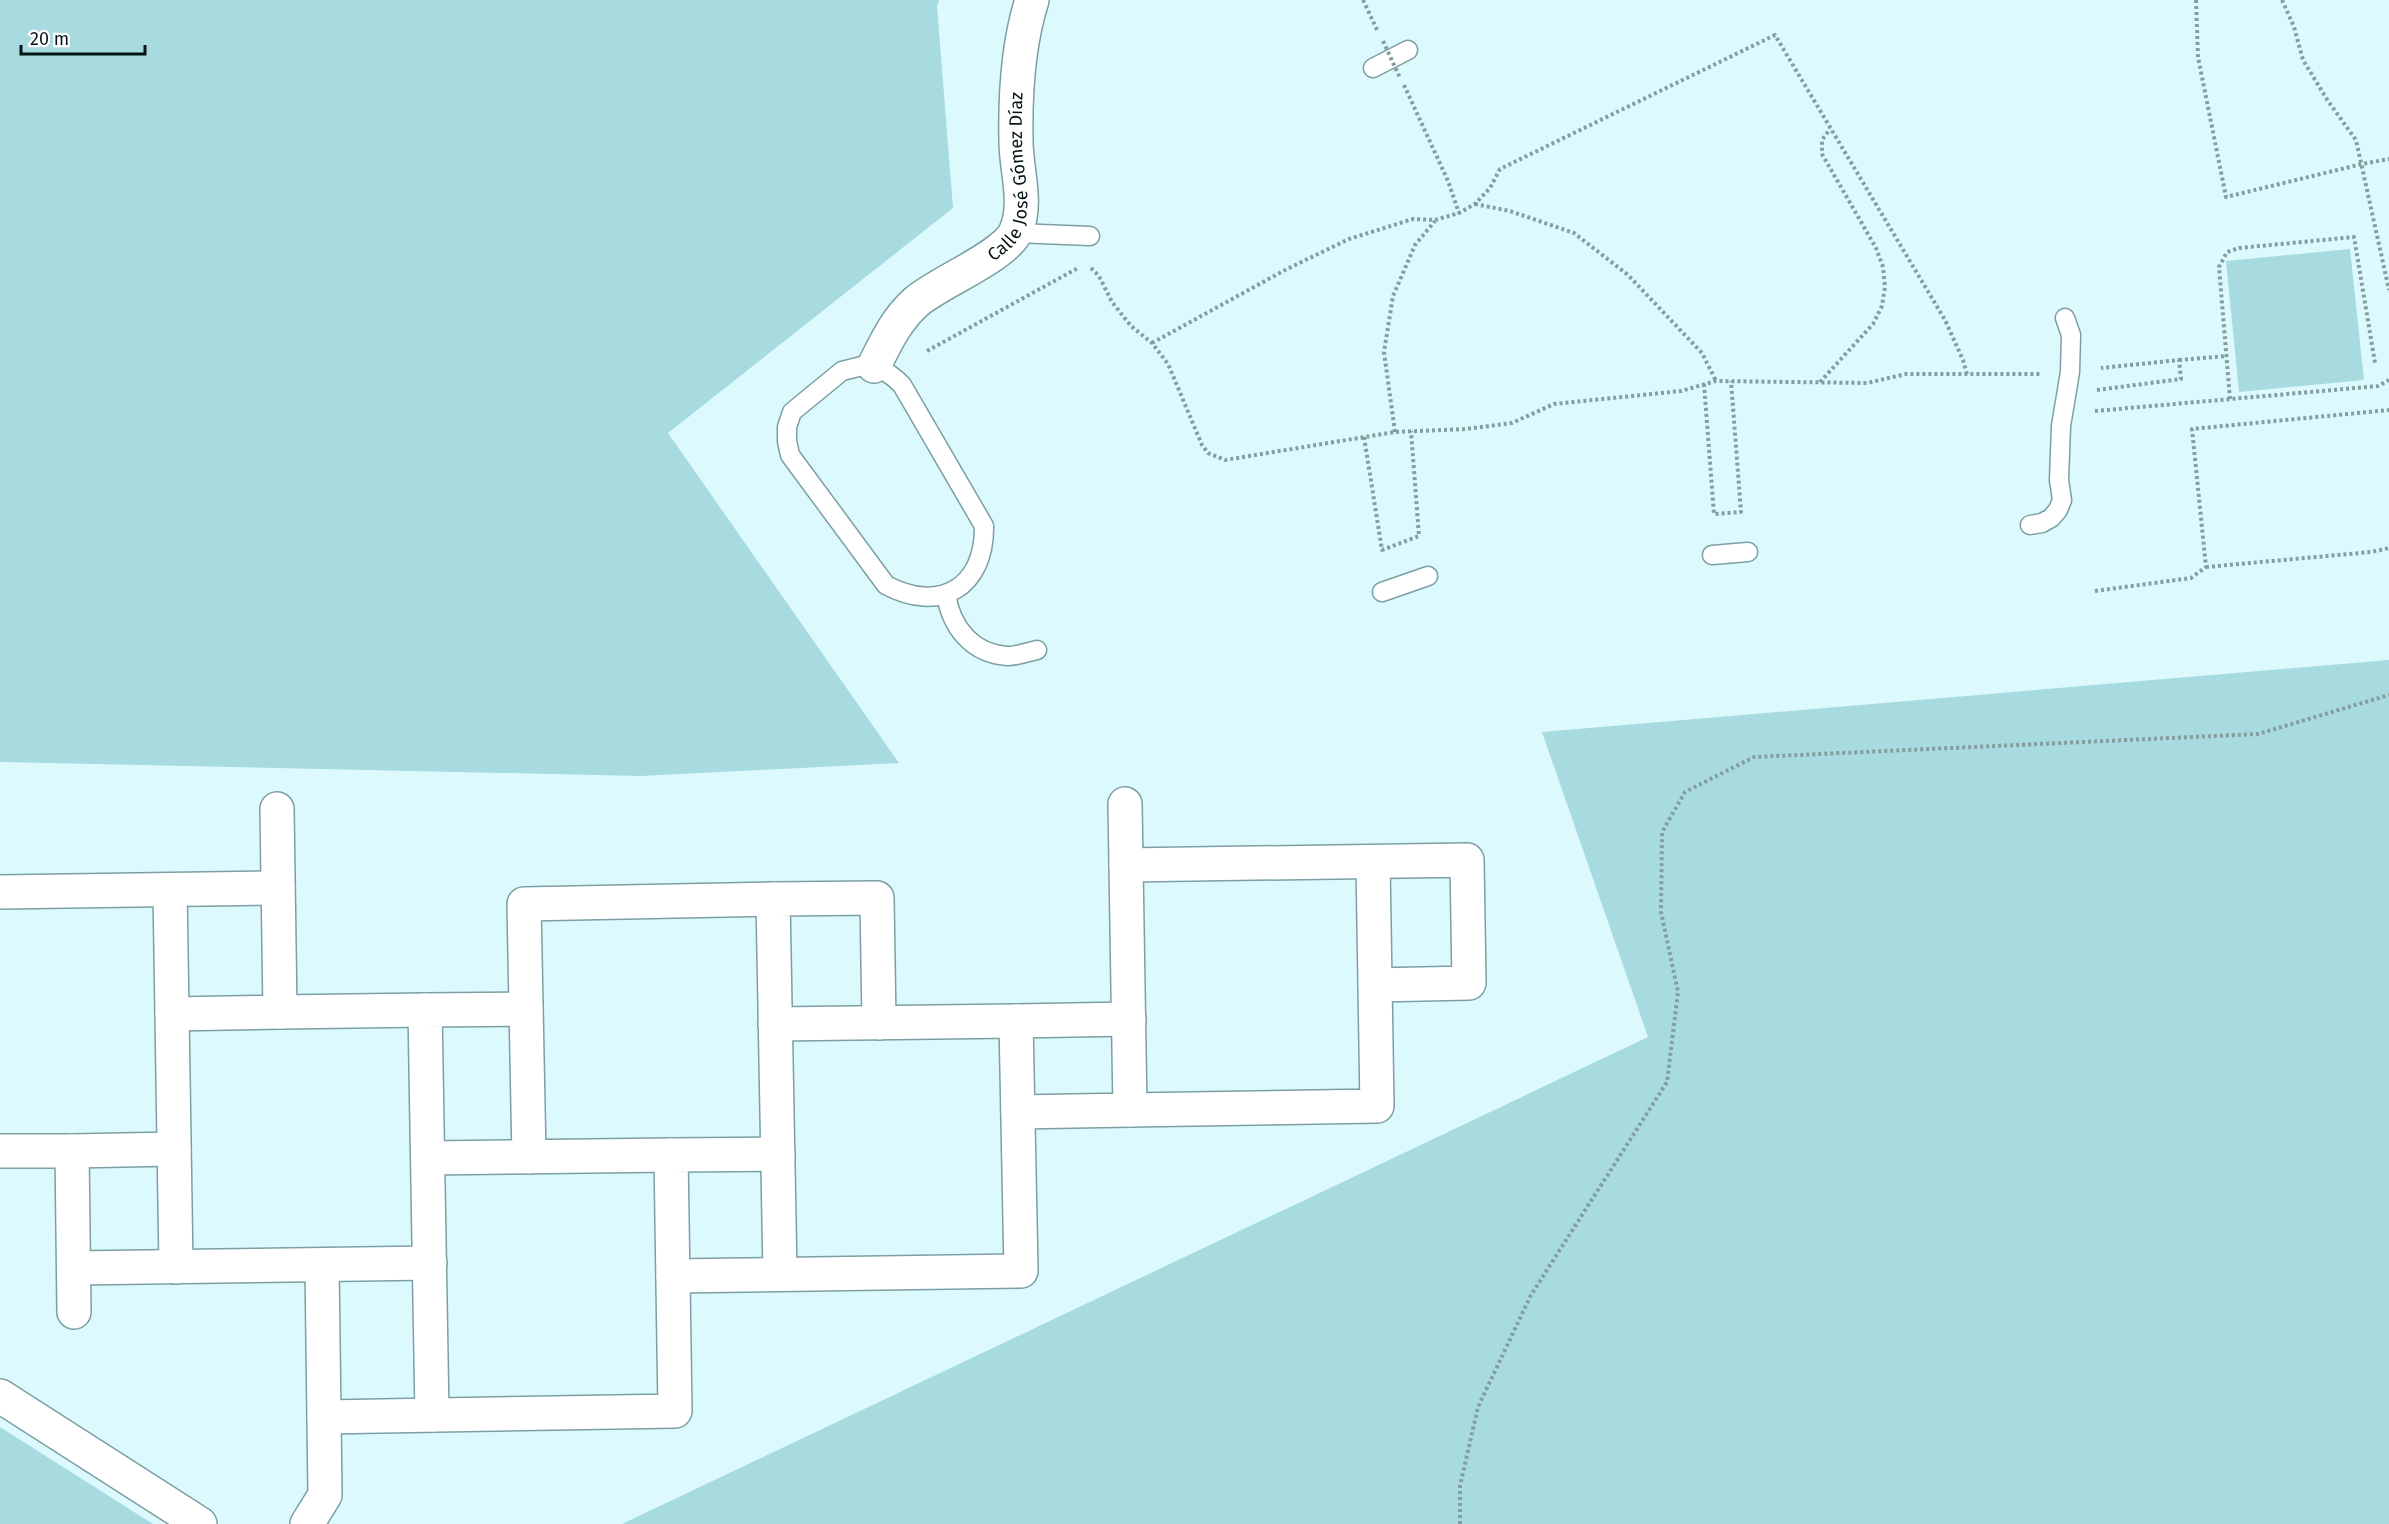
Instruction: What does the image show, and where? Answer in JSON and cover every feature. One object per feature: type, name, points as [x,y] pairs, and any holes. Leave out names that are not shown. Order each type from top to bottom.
[{"type":"street","name":"Calle José Gómez Díaz","points":[[882,369],[896,322],[917,301],[1001,248],[1016,233],[1023,208],[1016,142],[1018,70],[1032,0]]},
{"type":"street","points":[[1125,804],[1130,1110]]},
{"type":"street","points":[[277,809],[280,1012]]},
{"type":"street","points":[[1126,865],[1467,860],[1470,983],[1375,985]]},
{"type":"street","points":[[1018,1112],[1377,1106],[1373,862]]},
{"type":"street","points":[[0,892],[278,888]]},
{"type":"street","points":[[170,890],[176,1267]]},
{"type":"street","points":[[529,1157],[524,904],[877,898],[879,1023]]},
{"type":"street","points":[[773,900],[780,1274]]},
{"type":"street","points":[[172,1014],[526,1009]]},
{"type":"street","points":[[425,1010],[432,1415]]},
{"type":"street","points":[[776,1024],[1129,1019]]},
{"type":"street","points":[[673,1276],[1021,1271],[1016,1021]]},
{"type":"street","points":[[0,1151],[174,1149]]},
{"type":"street","points":[[72,1150],[74,1312]]},
{"type":"street","points":[[428,1158],[778,1154]]},
{"type":"street","points":[[324,1417],[675,1412],[671,1155]]},
{"type":"street","points":[[74,1268],[430,1263]]},
{"type":"street","points":[[307,1524],[325,1495],[321,1265]]},
{"type":"street","points":[[0,1396],[200,1524]]},
{"type":"lane","points":[[1373,68],[1408,50]]},
{"type":"lane","points":[[1016,233],[1090,236]]},
{"type":"lane","points":[[2030,525],[2042,523],[2051,518],[2058,510],[2062,500],[2059,480],[2061,426],[2070,372],[2071,335],[2065,318]]},
{"type":"lane","points":[[862,366],[882,369],[902,385],[984,526],[984,547],[977,567],[964,583],[946,594],[926,598],[905,596],[886,585],[790,455],[787,434],[792,412],[842,371],[862,366]]},
{"type":"lane","points":[[1712,555],[1749,552]]},
{"type":"lane","points":[[1382,592],[1428,576]]},
{"type":"lane","points":[[946,594],[949,612],[957,629],[970,642],[986,650],[1009,656],[1037,650]]},
{"type":"path","points":[[1363,0],[1448,181],[1459,213]]},
{"type":"path","points":[[2196,0],[2198,57],[2226,197],[2389,159]]},
{"type":"path","points":[[2282,0],[2294,27],[2303,60],[2356,140],[2389,290]]},
{"type":"path","points":[[1152,343],[1285,270],[1349,239],[1413,219],[1435,220],[1459,213],[1475,204],[1490,189],[1500,169],[1775,35],[1945,320],[1964,360],[1967,374]]},
{"type":"path","points":[[1820,382],[1873,324],[1882,306],[1885,287],[1883,267],[1876,248],[1822,154],[1822,140],[1830,129]]},
{"type":"path","points":[[1475,204],[1510,212],[1574,232],[1628,275],[1702,353],[1716,381]]},
{"type":"path","points":[[1395,432],[1384,351],[1393,296],[1415,245],[1435,220]]},
{"type":"path","points":[[2230,399],[2219,267],[2227,252],[2239,248],[2354,237],[2375,363]]},
{"type":"path","points":[[882,369],[1073,270],[1084,267],[1090,268],[1099,276],[1112,302],[1131,326],[1152,343],[1168,364],[1202,446],[1216,458],[1225,460],[1395,432],[1512,423],[1554,404],[1681,391],[1716,381],[1868,383],[1906,374],[2044,374],[2226,356]]},
{"type":"path","points":[[2093,390],[2181,379],[2179,360]]},
{"type":"path","points":[[2093,401],[2094,411],[2378,386],[2389,380]]},
{"type":"path","points":[[1704,384],[1714,514],[1741,512],[1731,381]]},
{"type":"path","points":[[2206,567],[2192,429],[2389,410],[2389,418]]},
{"type":"path","points":[[1364,437],[1382,550],[1419,536],[1411,431]]},
{"type":"path","points":[[2095,591],[2191,578],[2206,567],[2371,552],[2389,548]]},
{"type":"path","points":[[1460,1524],[1460,1486],[1478,1407],[1531,1295],[1667,1082],[1678,992],[1661,912],[1662,832],[1685,792],[1754,757],[2258,734],[2389,695]]},
{"type":"shaded area","points":[[0,0],[939,0],[937,6],[953,208],[668,433],[899,763],[641,776],[0,762]]},
{"type":"shaded area","points":[[2350,249],[2364,380],[2239,392],[2226,261]]},
{"type":"shaded area","points":[[2389,660],[2389,1524],[622,1524],[1648,1037],[1542,732]]},
{"type":"shaded area","points":[[0,1427],[153,1524],[0,1524]]}]
